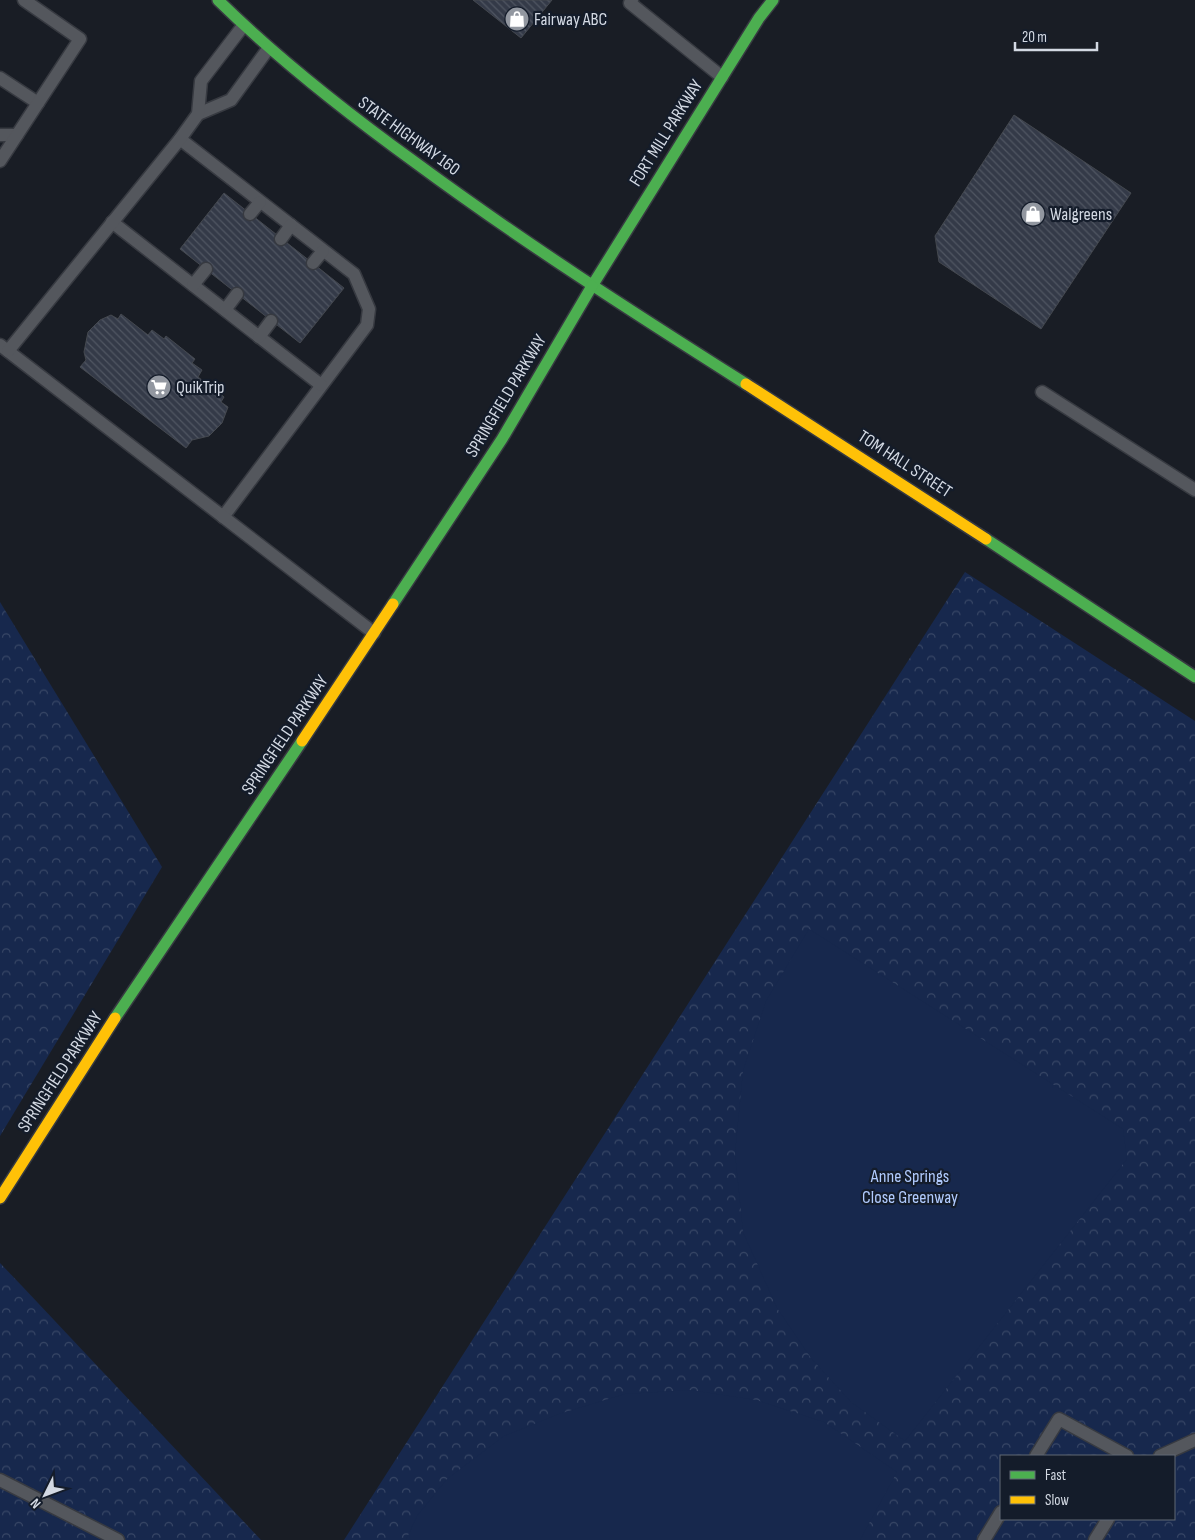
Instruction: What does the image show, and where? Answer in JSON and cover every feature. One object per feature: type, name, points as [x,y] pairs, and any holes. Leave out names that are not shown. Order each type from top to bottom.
[{"type":"main road","name":"STATE HIGHWAY 160","points":[[218,0],[268,49],[324,95],[430,174],[592,286]]},
{"type":"main road","name":"FORT MILL PARKWAY","points":[[592,286],[772,0]]},
{"type":"main road","name":"SPRINGFIELD PARKWAY","points":[[0,1198],[100,1041],[374,634],[502,439],[592,286]]},
{"type":"main road","name":"TOM HALL STREET","points":[[592,286],[879,467],[1195,677]]},
{"type":"lane","points":[[0,161],[80,39],[24,0]]},
{"type":"lane","points":[[632,0],[630,3],[722,77]]},
{"type":"lane","points":[[243,26],[201,81],[198,114],[180,139],[4,348],[374,634]]},
{"type":"lane","points":[[198,114],[231,100],[268,49]]},
{"type":"lane","points":[[0,78],[38,103]]},
{"type":"lane","points":[[0,135],[17,136]]},
{"type":"lane","points":[[180,139],[354,274],[369,309],[367,325],[223,517]]},
{"type":"lane","points":[[250,214],[260,202]]},
{"type":"lane","points":[[112,222],[321,385]]},
{"type":"lane","points":[[282,239],[291,226]]},
{"type":"lane","points":[[313,264],[323,251]]},
{"type":"lane","points":[[193,285],[206,269]]},
{"type":"lane","points":[[225,310],[237,294]]},
{"type":"lane","points":[[259,337],[271,321]]},
{"type":"lane","points":[[1042,392],[1195,490]]},
{"type":"lane","points":[[1037,1455],[1059,1419],[1125,1455]]},
{"type":"lane","points":[[1162,1455],[1195,1440]]},
{"type":"lane","points":[[0,1480],[118,1540]]},
{"type":"lane","points":[[984,1540],[1000,1514]]},
{"type":"lane","points":[[1095,1540],[1107,1520]]},
{"type":"green space","name":"Anne Springs Close Greenway","points":[[965,572],[1195,721],[1195,1540],[344,1540]]},
{"type":"green space","points":[[0,602],[162,867],[0,1136]]},
{"type":"green space","points":[[809,929],[1123,1129],[1127,1159],[905,1441],[851,1402],[811,1358],[777,1308],[743,1232],[735,1153],[743,1071],[766,1001]]},
{"type":"green space","points":[[0,1263],[22,1286],[261,1540],[0,1540]]},
{"type":"green space","points":[[690,1390],[756,1400],[824,1422],[897,1472],[860,1540],[406,1540],[417,1516],[447,1479],[504,1436],[559,1414],[625,1394]]},
{"type":"building","name":"Fairway ABC","points":[[473,0],[552,0],[521,38]]},
{"type":"building","name":"Walgreens","points":[[1014,115],[1131,193],[1041,329],[939,262],[935,236]]},
{"type":"building","points":[[224,193],[344,288],[300,343],[180,249]]},
{"type":"building","name":"QuikTrip","points":[[121,314],[148,335],[152,330],[164,339],[166,336],[195,359],[192,363],[202,370],[198,377],[224,397],[221,402],[228,407],[222,423],[209,436],[192,440],[186,448],[80,367],[86,360],[84,352],[88,332],[100,320],[111,315],[118,319]]},
{"type":"traffic: fast","points":[[218,0],[265,44],[314,85],[416,163],[538,249],[746,384]]},
{"type":"traffic: fast","points":[[592,286],[759,18],[773,0]]},
{"type":"traffic: fast","points":[[393,604],[502,439],[592,286]]},
{"type":"traffic: fast","points":[[986,539],[1195,677]]},
{"type":"traffic: fast","points":[[115,1018],[302,741]]},
{"type":"traffic: slow","points":[[746,384],[986,539]]},
{"type":"traffic: slow","points":[[302,741],[393,604]]},
{"type":"traffic: slow","points":[[0,1198],[115,1018]]},
{"type":"place","name":"Fairway ABC","points":[[517,19]]},
{"type":"place","name":"Walgreens","points":[[1033,214]]},
{"type":"place","name":"QuikTrip","points":[[159,387]]}]
